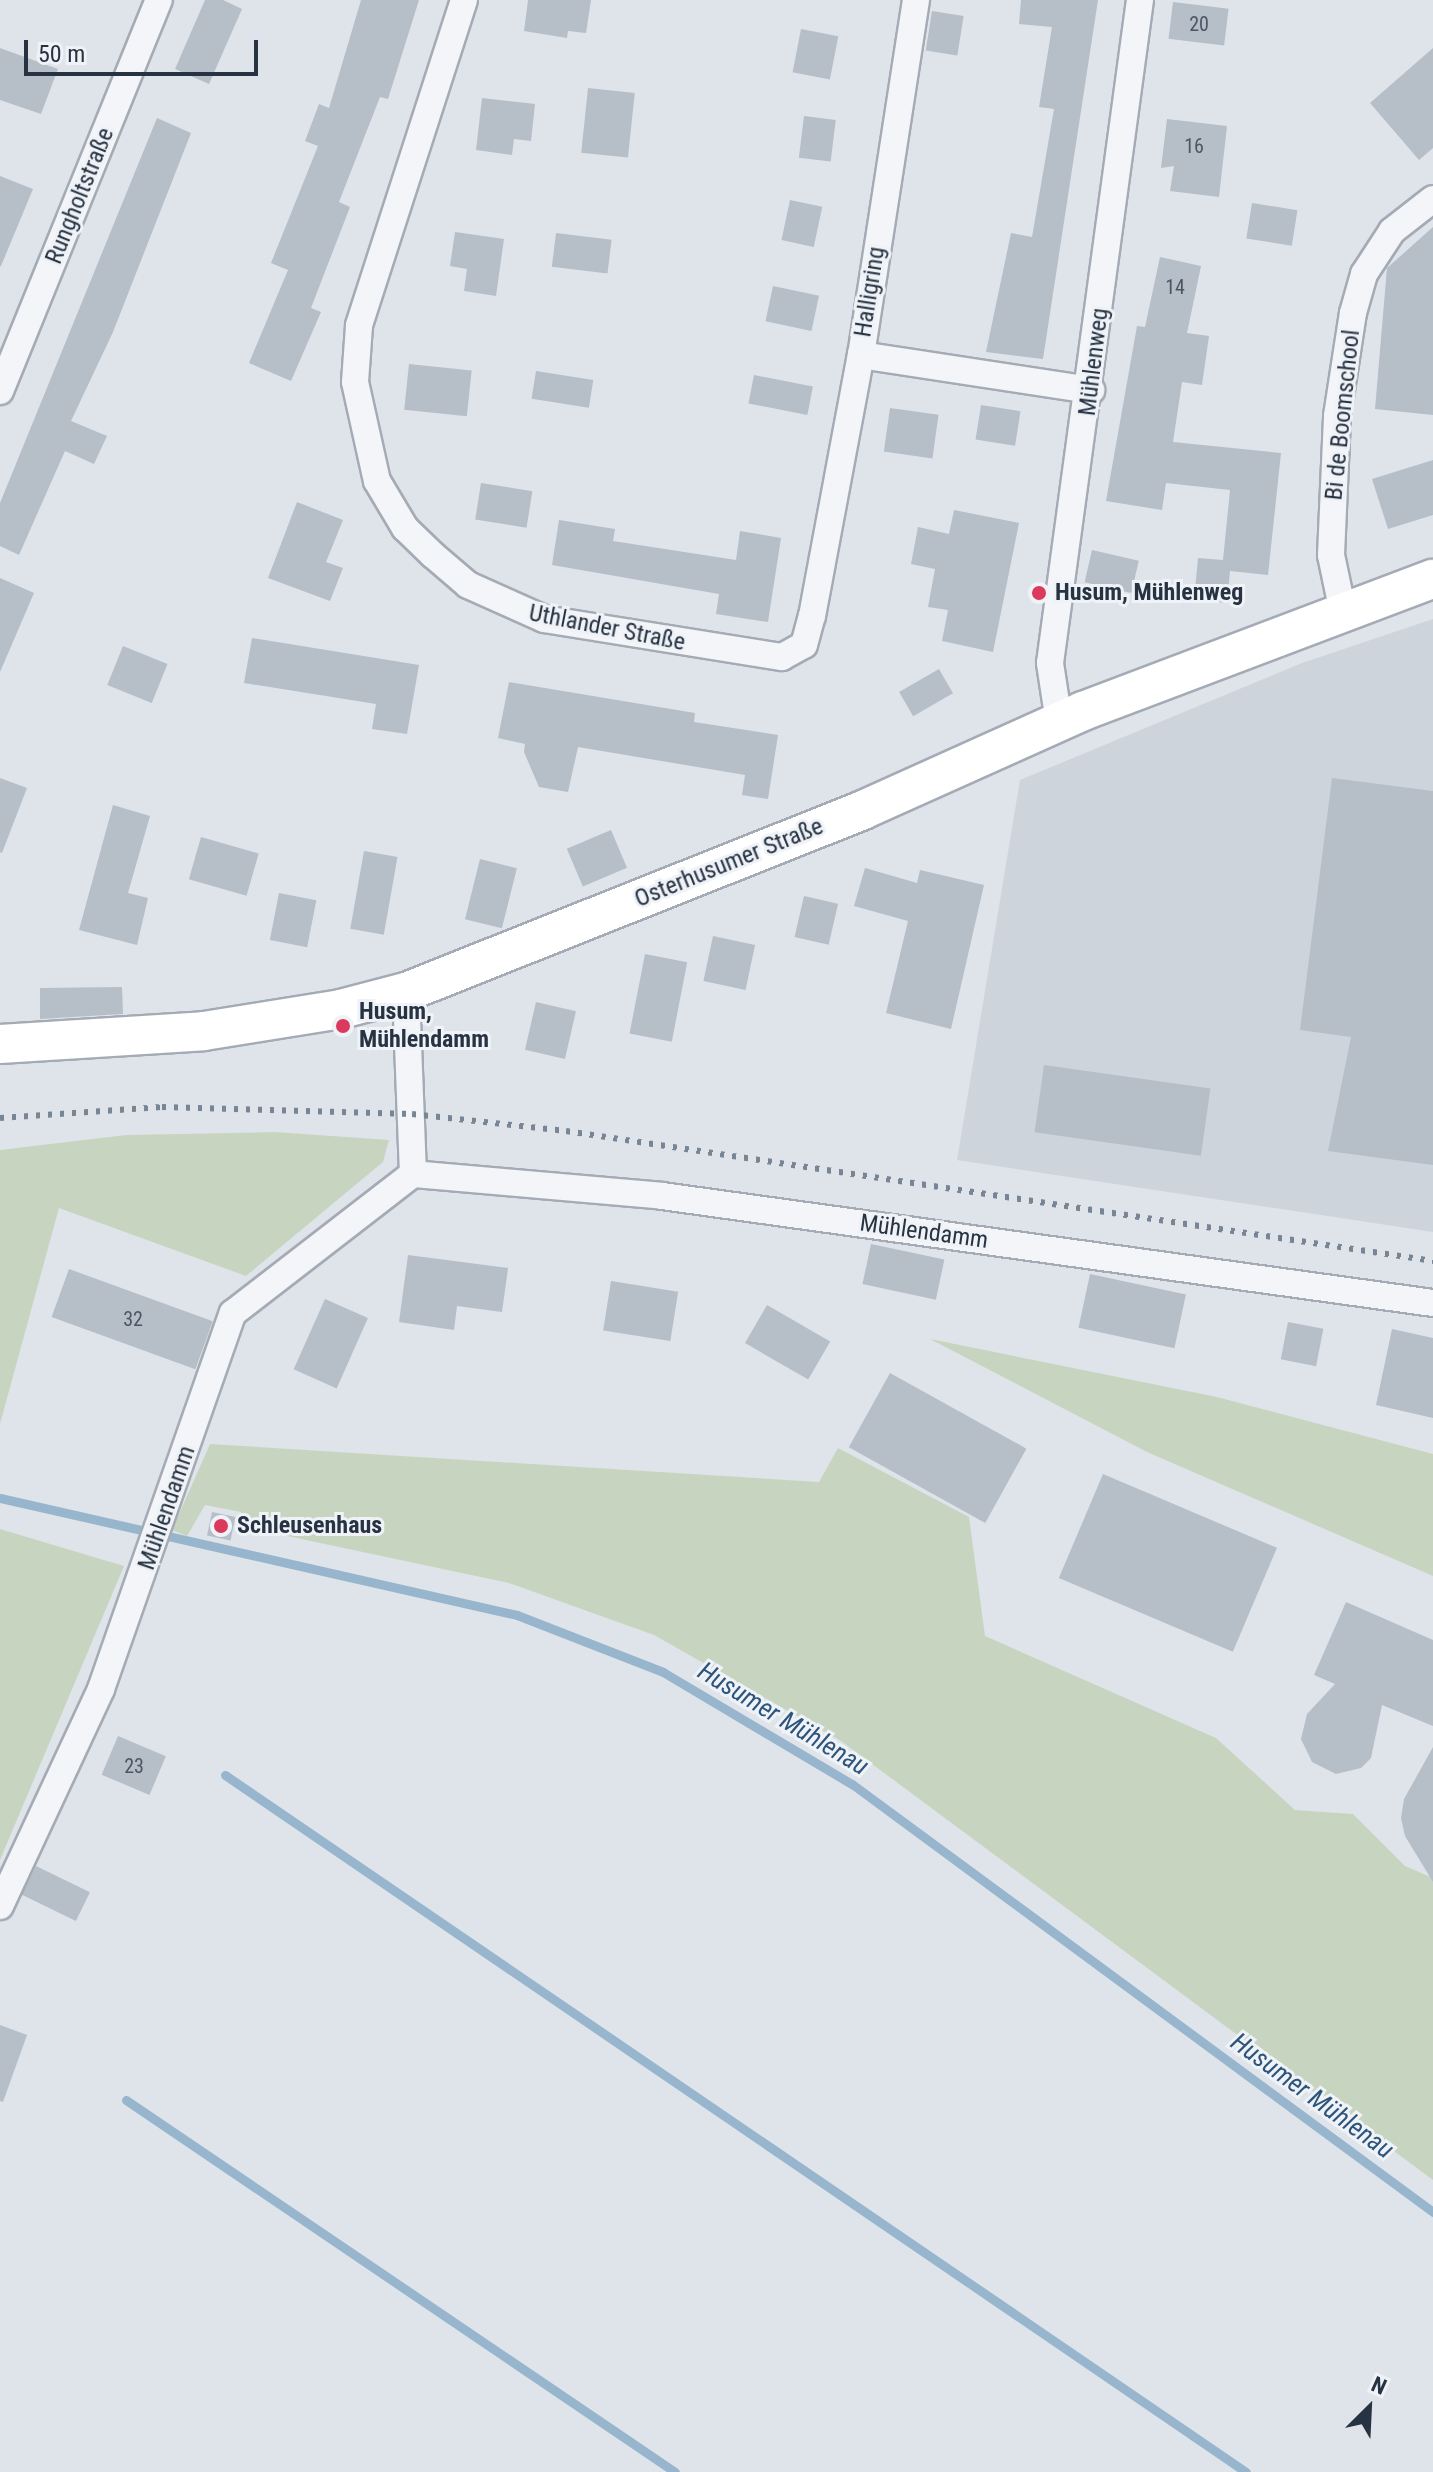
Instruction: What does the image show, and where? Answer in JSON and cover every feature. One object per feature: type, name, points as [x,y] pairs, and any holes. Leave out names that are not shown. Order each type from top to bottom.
[{"type":"street","name":"Rungholtstraße","points":[[0,391],[159,0]]},
{"type":"street","name":"Uthlander Straße","points":[[464,0],[359,326],[355,382],[377,481],[405,528],[433,555],[468,585],[544,619],[782,657],[804,645],[812,616],[861,355]]},
{"type":"street","name":"Halligring","points":[[916,0],[861,355],[1091,390]]},
{"type":"street","name":"Mühlenweg","points":[[1059,722],[1050,663],[1091,390],[1140,0]]},
{"type":"street","name":"Bi de Boomschool","points":[[1343,612],[1331,555],[1337,416],[1353,313],[1364,274],[1392,231],[1433,199]]},
{"type":"street","name":"Osterhusumer Straße","points":[[0,1044],[204,1031],[341,1009],[406,992],[863,810],[1059,722],[1433,579]]},
{"type":"street","points":[[406,992],[413,1174]]},
{"type":"street","name":"Mühlendamm","points":[[0,1906],[101,1689],[171,1502],[233,1313],[413,1174],[662,1196],[1433,1303]]},
{"type":"shaded area","points":[[1433,619],[1433,1232],[957,1160],[1020,780],[1302,663]]},
{"type":"green space","points":[[275,1132],[389,1140],[383,1162],[246,1276],[59,1208],[0,1424],[0,1150],[126,1135]]},
{"type":"green space","points":[[930,1339],[1217,1397],[1433,1454],[1433,1576],[1147,1452]]},
{"type":"green space","points":[[210,1444],[819,1482],[838,1448],[969,1517],[985,1636],[1216,1738],[1295,1810],[1353,1814],[1405,1866],[1433,1878],[1433,2180],[841,1741],[654,1635],[509,1583],[240,1526],[241,1512],[205,1505],[187,1536],[172,1530]]},
{"type":"green space","points":[[0,1529],[124,1566],[0,1860]]},
{"type":"building","points":[[205,0],[223,0],[242,9],[209,84],[175,69]]},
{"type":"building","points":[[361,0],[419,0],[388,99],[380,97],[339,202],[350,207],[311,308],[321,312],[291,381],[249,363],[288,270],[271,263],[318,146],[305,141],[319,104],[329,108]]},
{"type":"building","points":[[528,0],[591,0],[586,33],[568,31],[567,38],[524,31]]},
{"type":"building","points":[[1021,0],[1098,0],[1043,359],[986,352],[1011,233],[1032,237],[1054,109],[1039,107],[1052,27],[1019,24]]},
{"type":"building","points":[[1173,2],[1229,9],[1224,46],[1168,39]]},
{"type":"building","points":[[932,11],[964,16],[957,56],[926,51]]},
{"type":"building","points":[[801,29],[838,36],[830,79],[793,72]]},
{"type":"building","points":[[0,48],[58,69],[41,114],[0,100]]},
{"type":"building","points":[[1433,48],[1433,148],[1419,160],[1370,103]]},
{"type":"building","points":[[588,88],[635,93],[628,158],[581,153]]},
{"type":"building","points":[[482,98],[535,104],[531,141],[514,139],[512,155],[476,150]]},
{"type":"building","points":[[804,116],[836,120],[831,162],[799,158]]},
{"type":"building","points":[[157,118],[191,133],[113,332],[71,421],[107,436],[94,464],[65,451],[19,555],[0,546],[0,503]]},
{"type":"building","points":[[1167,119],[1227,126],[1219,197],[1170,191],[1174,166],[1161,168]]},
{"type":"building","points":[[0,176],[33,189],[1,266],[0,266]]},
{"type":"building","points":[[790,200],[822,207],[814,247],[781,240]]},
{"type":"building","points":[[1252,203],[1297,210],[1292,246],[1246,239]]},
{"type":"building","points":[[1433,227],[1433,415],[1375,409],[1387,268]]},
{"type":"building","points":[[455,232],[504,239],[496,296],[464,291],[467,269],[450,266]]},
{"type":"building","points":[[556,233],[612,240],[607,274],[552,267]]},
{"type":"building","points":[[1160,257],[1201,266],[1187,333],[1209,336],[1202,385],[1182,382],[1173,442],[1281,453],[1268,575],[1230,571],[1227,603],[1194,600],[1198,558],[1223,560],[1230,490],[1166,483],[1162,510],[1106,501],[1137,326],[1145,327]]},
{"type":"building","points":[[773,286],[819,296],[811,331],[766,321]]},
{"type":"building","points":[[409,364],[472,371],[467,416],[404,410]]},
{"type":"building","points":[[536,371],[593,380],[589,408],[532,399]]},
{"type":"building","points":[[754,375],[813,386],[807,415],[748,403]]},
{"type":"building","points":[[981,405],[1021,411],[1015,446],[976,440]]},
{"type":"building","points":[[890,408],[939,415],[932,458],[884,452]]},
{"type":"building","points":[[1433,460],[1433,515],[1388,529],[1372,479]]},
{"type":"building","points":[[481,483],[532,491],[527,528],[475,520]]},
{"type":"building","points":[[297,502],[343,520],[326,562],[343,568],[330,601],[268,578]]},
{"type":"building","points":[[954,510],[1019,523],[993,652],[942,641],[948,610],[928,607],[935,569],[911,564],[918,527],[949,534]]},
{"type":"building","points":[[559,520],[615,529],[613,541],[736,560],[740,531],[781,538],[768,622],[716,614],[719,594],[552,565]]},
{"type":"building","points":[[1092,550],[1139,561],[1131,593],[1085,582]]},
{"type":"building","points":[[0,578],[34,593],[0,672]]},
{"type":"building","points":[[252,638],[419,665],[407,734],[372,729],[376,704],[244,683]]},
{"type":"building","points":[[123,646],[168,664],[152,703],[107,685]]},
{"type":"building","points":[[939,669],[953,693],[913,716],[899,692]]},
{"type":"building","points":[[509,682],[695,713],[694,722],[778,735],[768,799],[742,795],[745,775],[578,747],[568,792],[539,787],[524,752],[525,744],[498,738]]},
{"type":"building","points":[[0,778],[27,788],[2,853],[0,852]]},
{"type":"building","points":[[1332,778],[1433,791],[1433,1165],[1328,1151],[1351,1037],[1300,1030]]},
{"type":"building","points":[[113,805],[150,816],[128,893],[148,898],[137,945],[79,930]]},
{"type":"building","points":[[611,830],[627,868],[583,886],[567,849]]},
{"type":"building","points":[[201,837],[259,854],[247,896],[189,879]]},
{"type":"building","points":[[364,851],[397,857],[384,935],[350,929]]},
{"type":"building","points":[[480,859],[517,868],[502,928],[465,919]]},
{"type":"building","points":[[865,868],[917,883],[920,870],[984,885],[951,1029],[886,1013],[908,921],[854,906]]},
{"type":"building","points":[[279,893],[316,900],[307,947],[270,940]]},
{"type":"building","points":[[804,896],[838,904],[829,945],[795,937]]},
{"type":"building","points":[[713,936],[755,945],[745,990],[703,981]]},
{"type":"building","points":[[645,954],[687,962],[672,1042],[630,1034]]},
{"type":"building","points":[[122,987],[123,1014],[40,1019],[40,988]]},
{"type":"building","points":[[536,1002],[576,1011],[565,1059],[525,1050]]},
{"type":"building","points":[[1044,1065],[1210,1088],[1201,1156],[1035,1132]]},
{"type":"building","points":[[871,1244],[944,1260],[936,1300],[862,1284]]},
{"type":"building","points":[[408,1255],[508,1268],[502,1312],[457,1306],[454,1330],[399,1322]]},
{"type":"building","points":[[69,1269],[213,1321],[195,1369],[52,1317]]},
{"type":"building","points":[[1090,1274],[1186,1294],[1174,1348],[1079,1328]]},
{"type":"building","points":[[611,1281],[678,1292],[670,1341],[603,1330]]},
{"type":"building","points":[[325,1299],[368,1318],[337,1388],[294,1369]]},
{"type":"building","points":[[767,1305],[830,1342],[808,1380],[745,1343]]},
{"type":"building","points":[[1288,1322],[1323,1329],[1316,1366],[1281,1359]]},
{"type":"building","points":[[1392,1329],[1433,1338],[1433,1418],[1376,1405]]},
{"type":"building","points":[[890,1373],[1026,1449],[985,1523],[849,1447]]},
{"type":"building","points":[[1103,1474],[1277,1548],[1233,1652],[1059,1578]]},
{"type":"building","name":"Schleusenhaus","points":[[212,1512],[235,1517],[230,1540],[207,1535]]},
{"type":"building","points":[[1346,1602],[1433,1640],[1433,1726],[1382,1705],[1371,1758],[1361,1768],[1336,1774],[1312,1762],[1301,1739],[1307,1714],[1335,1684],[1314,1675]]},
{"type":"building","points":[[118,1736],[166,1756],[149,1795],[102,1775]]},
{"type":"building","points":[[1433,1747],[1433,1882],[1405,1836],[1401,1818],[1404,1799]]},
{"type":"building","points":[[36,1866],[90,1892],[76,1921],[22,1895]]},
{"type":"building","points":[[0,2025],[27,2035],[3,2102],[0,2101]]},
{"type":"waterway","name":"Husumer Mühlenau","points":[[0,1498],[517,1615],[663,1672],[852,1784],[1433,2212]]},
{"type":"waterway","points":[[225,1775],[1246,2472]]},
{"type":"waterway","points":[[126,2100],[675,2472]]},
{"type":"railway","points":[[0,1118],[162,1107],[412,1114],[566,1131],[1433,1261]]},
{"type":"place","name":"Husum, Mühlenweg","points":[[1039,593]]},
{"type":"place","name":"Husum, Mühlendamm","points":[[343,1026]]},
{"type":"place","name":"Schleusenhaus","points":[[221,1526]]}]
